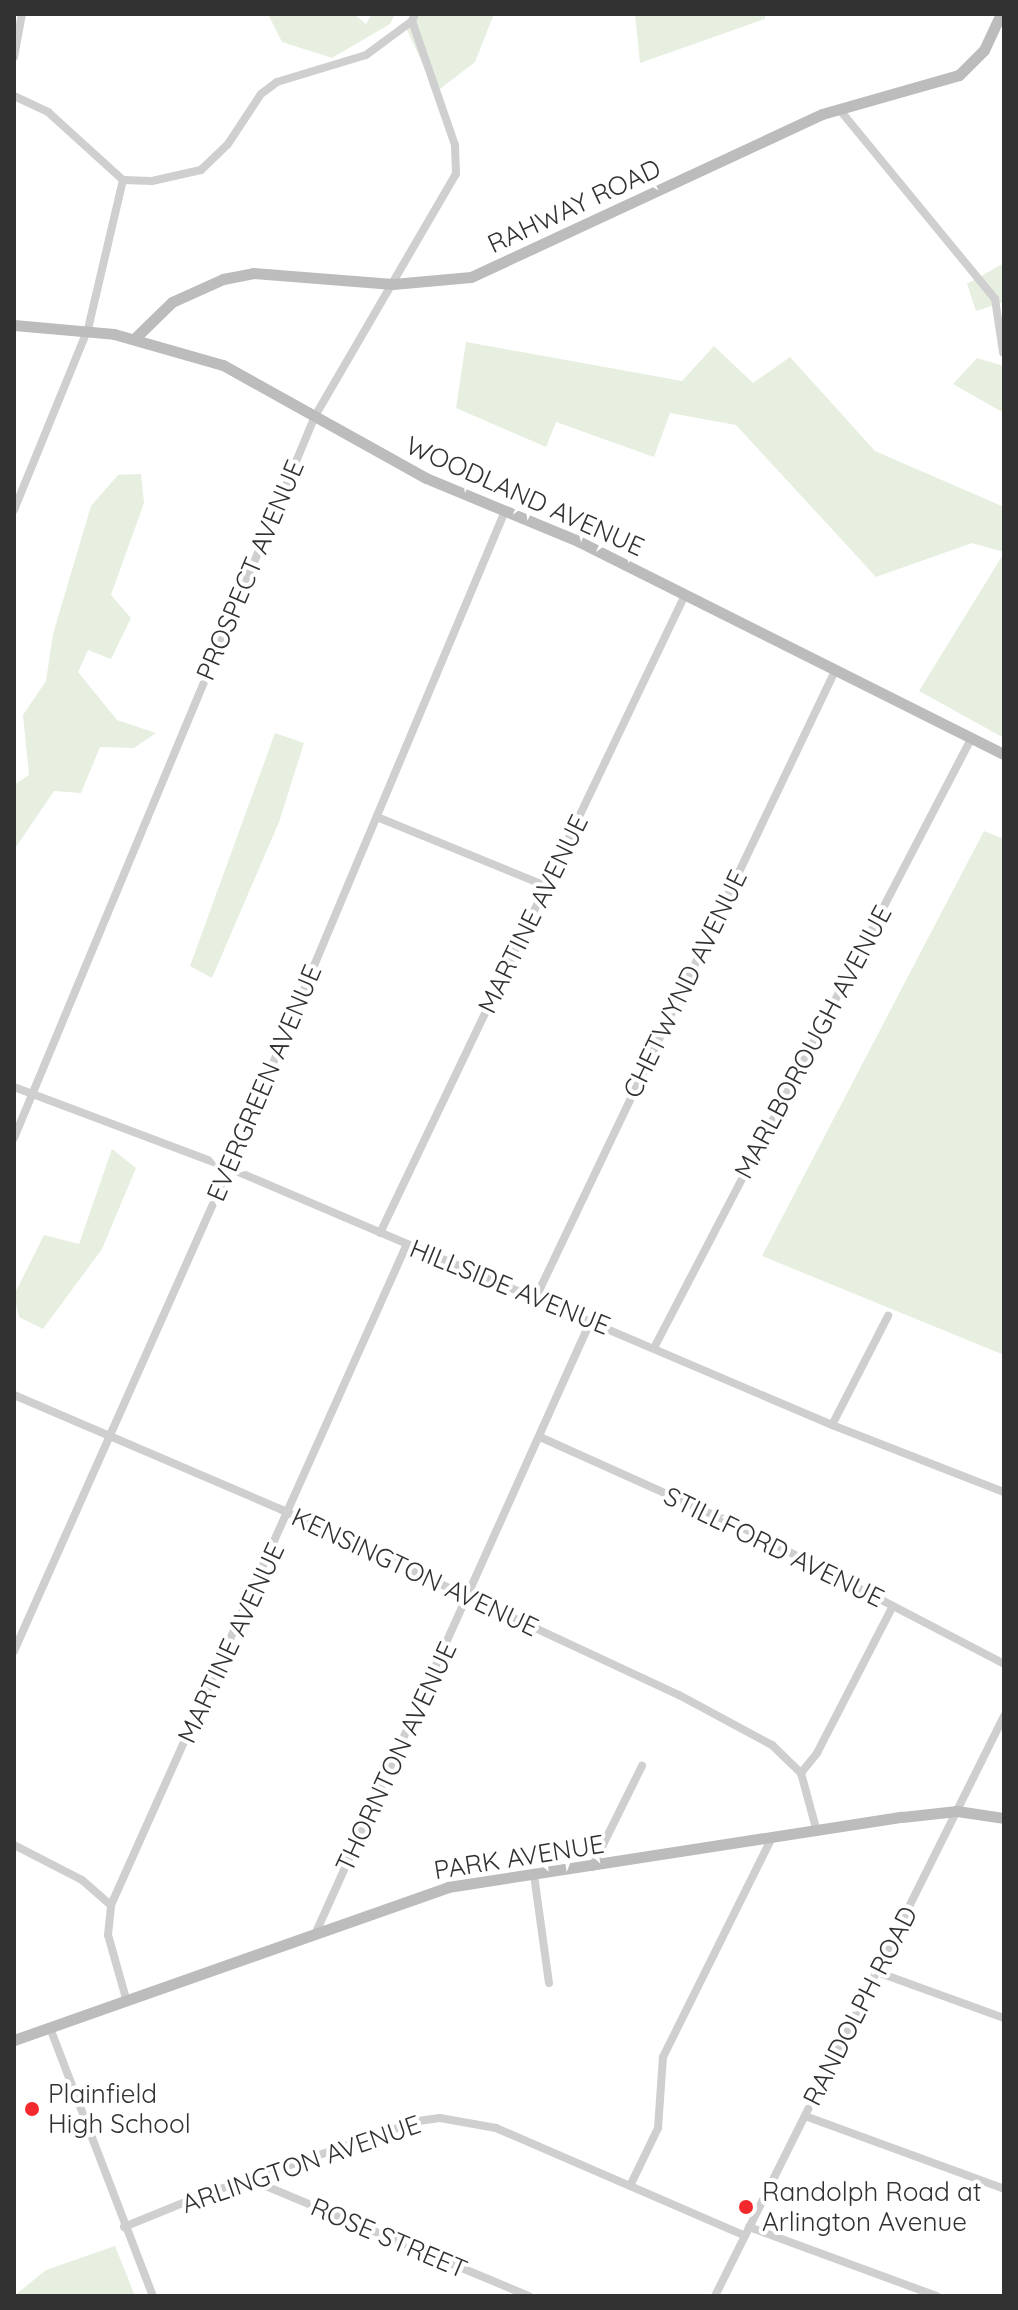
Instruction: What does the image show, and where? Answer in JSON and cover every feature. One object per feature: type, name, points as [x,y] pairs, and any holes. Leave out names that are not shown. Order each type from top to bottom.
[{"type":"street","points":[[14,57],[22,14]]},
{"type":"street","name":"RAHWAY ROAD","points":[[134,339],[172,302],[223,279],[253,273],[393,284],[471,277],[839,109],[959,75],[984,50],[1001,14]]},
{"type":"street","points":[[14,96],[48,112],[123,180],[152,181],[201,170],[228,144],[261,94],[277,82],[366,55],[414,18]]},
{"type":"street","name":"PROSPECT AVENUE","points":[[14,1138],[315,416],[456,174],[455,145],[414,18]]},
{"type":"street","points":[[839,109],[995,299],[1003,352]]},
{"type":"street","points":[[14,510],[87,332],[123,180]]},
{"type":"street","name":"WOODLAND AVENUE","points":[[14,325],[134,339],[223,365],[426,478],[505,511],[685,595],[1004,754]]},
{"type":"street","name":"EVERGREEN AVENUE","points":[[14,1651],[229,1168],[505,511]]},
{"type":"street","name":"MARTINE AVENUE","points":[[380,1233],[685,595]]},
{"type":"street","name":"CHETWYND AVENUE","points":[[536,1297],[835,671]]},
{"type":"street","name":"MARLBOROUGH AVENUE","points":[[655,1346],[971,739]]},
{"type":"street","points":[[377,817],[546,886]]},
{"type":"street","name":"HILLSIDE AVENUE","points":[[14,1087],[32,1097],[229,1168],[655,1346],[832,1425],[1004,1492]]},
{"type":"street","name":"MARTINE AVENUE","points":[[127,2002],[108,1935],[111,1905],[290,1514],[407,1244]]},
{"type":"street","points":[[832,1425],[888,1316]]},
{"type":"street","name":"THORNTON AVENUE","points":[[317,1930],[591,1320]]},
{"type":"street","name":"KENSINGTON AVENUE","points":[[14,1395],[290,1514],[691,1701],[772,1745],[801,1773]]},
{"type":"street","name":"STILLFORD AVENUE","points":[[540,1437],[749,1531],[1004,1664]]},
{"type":"street","points":[[817,1832],[801,1773],[817,1753],[893,1606]]},
{"type":"street","name":"RANDOLPH ROAD","points":[[715,2296],[1004,1716]]},
{"type":"street","points":[[592,1868],[642,1766]]},
{"type":"street","name":"PARK AVENUE","points":[[14,2040],[127,2002],[317,1930],[448,1887],[592,1868],[957,1811],[1004,1818]]},
{"type":"street","points":[[630,2186],[658,2128],[663,2057],[770,1841]]},
{"type":"street","points":[[14,1845],[82,1880],[111,1905]]},
{"type":"street","points":[[534,1875],[549,1983]]},
{"type":"street","points":[[877,1972],[1004,2018]]},
{"type":"street","points":[[50,2028],[153,2296]]},
{"type":"street","points":[[805,2116],[1004,2189]]},
{"type":"street","name":"ARLINGTON AVENUE","points":[[124,2227],[248,2179],[418,2121],[440,2118],[496,2128],[630,2186],[747,2231],[937,2296]]},
{"type":"street","name":"ROSE STREET","points":[[248,2179],[529,2296]]},
{"type":"green space","points":[[268,14],[354,14],[366,24],[372,14],[395,14],[390,24],[332,58],[282,42]]},
{"type":"green space","points":[[411,14],[494,14],[475,62],[436,92],[406,28]]},
{"type":"green space","points":[[635,14],[765,14],[765,19],[640,63]]},
{"type":"green space","points":[[1004,263],[1004,302],[976,311],[967,284]]},
{"type":"green space","points":[[466,342],[682,381],[714,346],[753,383],[790,357],[875,451],[1004,507],[1004,552],[972,543],[876,577],[736,425],[670,413],[654,457],[556,422],[546,447],[456,408]]},
{"type":"green space","points":[[977,358],[1004,366],[1004,413],[953,384]]},
{"type":"green space","points":[[141,474],[144,503],[111,595],[131,618],[111,659],[88,650],[78,672],[117,720],[156,733],[134,748],[100,747],[81,793],[54,791],[16,847],[14,785],[29,775],[23,715],[46,681],[53,634],[91,506],[118,475]]},
{"type":"green space","points":[[1004,553],[1004,738],[919,691]]},
{"type":"green space","points":[[275,733],[304,743],[279,822],[212,978],[190,966]]},
{"type":"green space","points":[[984,831],[1004,839],[1004,1355],[762,1256]]},
{"type":"green space","points":[[112,1149],[136,1168],[102,1249],[43,1329],[19,1317],[14,1295],[44,1235],[79,1244]]},
{"type":"green space","points":[[115,2246],[135,2296],[14,2296],[46,2270]]},
{"type":"place","name":"Plainfield High School","points":[[32,2109]]},
{"type":"place","name":"Randolph Road at Arlington Avenue","points":[[746,2207]]}]
